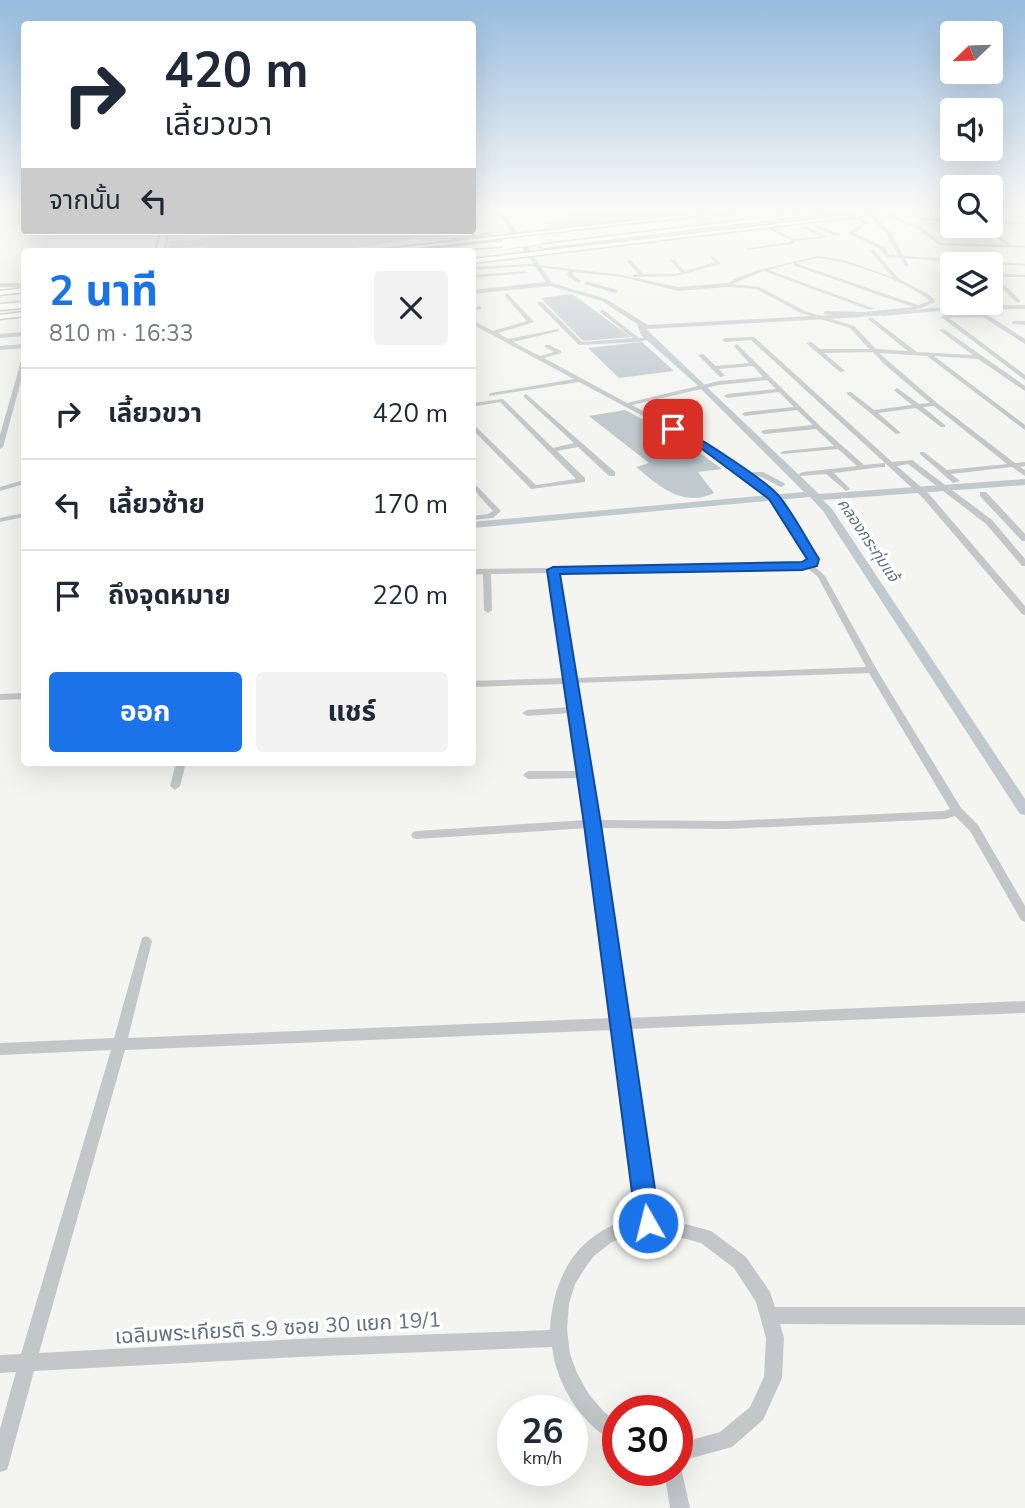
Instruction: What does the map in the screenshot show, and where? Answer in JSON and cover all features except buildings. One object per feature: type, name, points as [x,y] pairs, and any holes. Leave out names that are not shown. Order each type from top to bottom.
[{"type":"highway","points":[[0,301],[21,299]]},
{"type":"highway","points":[[0,307],[21,304]]},
{"type":"main road","points":[[0,293],[21,287]]},
{"type":"main road","points":[[0,317],[21,314]]},
{"type":"street","points":[[573,277],[578,281]]},
{"type":"street","points":[[600,277],[588,284],[615,291]]},
{"type":"street","points":[[631,277],[678,289],[728,285],[752,287]]},
{"type":"street","points":[[728,285],[742,277]]},
{"type":"street","points":[[785,277],[878,312]]},
{"type":"street","points":[[833,277],[918,307]]},
{"type":"street","points":[[737,279],[783,300],[832,314],[878,312],[931,304],[931,297],[886,277]]},
{"type":"street","points":[[895,277],[899,282]]},
{"type":"street","points":[[0,285],[21,287]]},
{"type":"street","points":[[1003,287],[1018,301]]},
{"type":"street","points":[[495,334],[531,322],[508,295]]},
{"type":"street","points":[[783,300],[803,312],[852,327],[935,404],[1025,474]]},
{"type":"street","points":[[540,303],[581,344],[648,339]]},
{"type":"street","points":[[476,308],[480,308]]},
{"type":"street","points":[[602,311],[638,340]]},
{"type":"street","points":[[1025,342],[984,315],[944,317],[1025,378]]},
{"type":"street","points":[[495,334],[555,319]]},
{"type":"street","points":[[871,319],[916,354]]},
{"type":"street","points":[[476,324],[696,441],[743,474],[775,499],[813,559],[808,565]]},
{"type":"street","points":[[508,341],[557,330]]},
{"type":"street","points":[[942,330],[1025,389]]},
{"type":"street","points":[[725,340],[752,338],[886,465],[926,496],[1025,612]]},
{"type":"street","points":[[808,343],[842,371]]},
{"type":"street","points":[[0,348],[21,346]]},
{"type":"street","points":[[540,358],[559,352],[547,346]]},
{"type":"street","points":[[737,346],[863,468]]},
{"type":"street","points":[[819,351],[872,348],[929,356],[982,357]]},
{"type":"street","points":[[701,355],[715,368],[720,380]]},
{"type":"street","points":[[929,356],[1025,428]]},
{"type":"street","points":[[715,368],[754,364]]},
{"type":"street","points":[[0,447],[21,372]]},
{"type":"street","points":[[629,404],[720,380],[768,378]]},
{"type":"street","points":[[476,398],[581,380]]},
{"type":"street","points":[[476,399],[500,400],[592,386]]},
{"type":"street","points":[[649,387],[658,396]]},
{"type":"street","points":[[727,396],[781,390]]},
{"type":"street","points":[[897,390],[943,426]]},
{"type":"street","points":[[849,393],[898,433]]},
{"type":"street","points":[[526,396],[612,474]]},
{"type":"street","points":[[476,429],[534,487],[582,480],[500,400]]},
{"type":"street","points":[[873,412],[935,404]]},
{"type":"street","points":[[745,414],[799,408]]},
{"type":"street","points":[[764,432],[818,426]]},
{"type":"street","points":[[552,450],[580,444]]},
{"type":"street","points":[[784,453],[840,447]]},
{"type":"street","points":[[922,453],[957,481]]},
{"type":"street","points":[[803,474],[909,462],[989,522],[1025,564]]},
{"type":"street","points":[[945,472],[1025,464]]},
{"type":"street","points":[[828,471],[846,489]]},
{"type":"street","points":[[743,474],[760,474],[781,485]]},
{"type":"street","points":[[0,489],[21,483]]},
{"type":"street","points":[[476,487],[497,510],[490,516],[476,518]]},
{"type":"street","points":[[983,495],[1025,541]]},
{"type":"street","points":[[0,520],[21,516]]},
{"type":"street","points":[[1007,544],[1025,541]]},
{"type":"street","points":[[476,572],[808,565],[821,576],[872,670],[957,811],[974,828],[1025,917]]},
{"type":"street","points":[[553,570],[593,824],[618,1024],[648,1223]]},
{"type":"street","points":[[487,572],[488,610]]},
{"type":"street","points":[[476,684],[872,670]]},
{"type":"street","points":[[0,697],[21,696]]},
{"type":"street","points":[[527,713],[573,710]]},
{"type":"street","points":[[175,786],[180,766]]},
{"type":"street","points":[[528,775],[584,774]]},
{"type":"street","points":[[418,835],[593,824],[727,825],[849,821],[945,815],[957,811]]},
{"type":"street","points":[[0,1464],[26,1363],[121,1045],[146,941]]},
{"type":"street","points":[[0,1049],[1025,1007]]},
{"type":"street","points":[[602,1423],[583,1402],[566,1371],[558,1338],[559,1303],[571,1271],[591,1246],[617,1230],[648,1223],[678,1225],[708,1237],[735,1256],[757,1283],[772,1315],[777,1349],[773,1383],[759,1413],[735,1437],[705,1451],[693,1452]]},
{"type":"street","points":[[772,1315],[1025,1316]]},
{"type":"street","name":"เฉลิมพระเกียรติ ร.9 ซอย 30 แยก 19/1","points":[[0,1364],[298,1348],[558,1338]]},
{"type":"street","points":[[676,1486],[680,1508]]},
{"type":"shaded area","points":[[572,294],[631,337],[583,341],[541,298]]},
{"type":"shaded area","points":[[642,342],[674,371],[619,378],[588,348]]},
{"type":"shaded area","points":[[625,410],[684,441],[722,469],[698,472],[714,493],[692,498],[663,488],[636,467],[649,463],[589,416]]},
{"type":"waterway","points":[[545,277],[550,284]]},
{"type":"waterway","points":[[476,292],[550,284]]},
{"type":"waterway","points":[[550,284],[604,300],[647,327],[863,315]]},
{"type":"waterway","points":[[883,314],[950,308],[1025,307]]},
{"type":"waterway","name":"คลองกระทุ่มแจ้","points":[[641,324],[644,333],[698,381],[812,494]]},
{"type":"waterway","points":[[0,336],[21,334]]},
{"type":"waterway","points":[[817,497],[1025,482]]},
{"type":"waterway","points":[[476,525],[812,494]]},
{"type":"waterway","name":"คลองกระทุ่มแจ้","points":[[812,494],[827,509],[1025,810]]},
{"type":"route","points":[[648,1223],[618,1024],[593,824],[553,570],[802,566],[812,563],[813,559],[774,497],[705,447],[673,429]]}]
